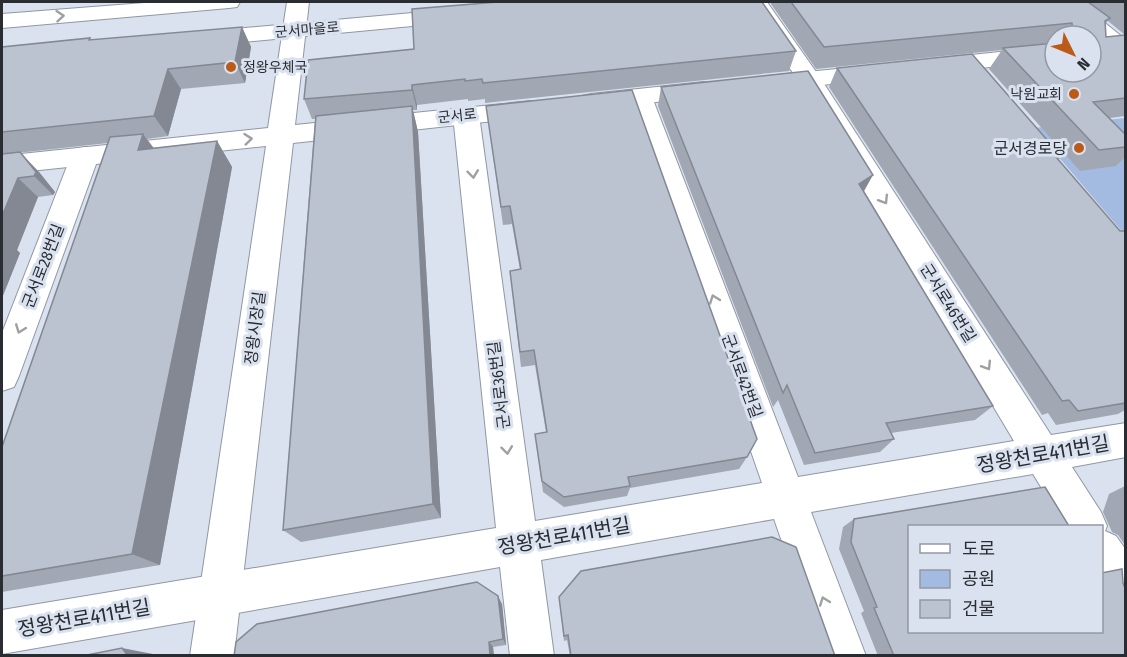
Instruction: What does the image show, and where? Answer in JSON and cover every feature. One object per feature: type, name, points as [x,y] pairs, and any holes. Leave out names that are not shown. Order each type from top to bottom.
[{"type":"street","points":[[2,21],[229,2]]},
{"type":"street","points":[[756,2],[809,79]]},
{"type":"street","points":[[1066,2],[1123,48]]},
{"type":"street","name":"군서마을로","points":[[177,41],[296,16],[483,13]]},
{"type":"street","name":"정왕시장길","points":[[212,656],[296,16]]},
{"type":"street","points":[[1103,49],[1123,48]]},
{"type":"street","name":"군서로","points":[[2,165],[1043,54]]},
{"type":"street","points":[[968,62],[990,89]]},
{"type":"street","name":"군서로46번길","points":[[809,79],[1086,525]]},
{"type":"street","name":"군서로42번길","points":[[640,97],[844,656]]},
{"type":"street","name":"군서로36번길","points":[[466,116],[532,656]]},
{"type":"street","name":"군서로28번길","points":[[2,376],[85,156]]},
{"type":"street","name":"정왕천로411번길","points":[[2,632],[1125,440]]},
{"type":"street","points":[[1103,553],[1125,589]]},
{"type":"green space","points":[[1125,118],[1125,235],[1034,128]]},
{"type":"building","points":[[498,2],[762,2],[796,51],[483,83],[482,79],[465,81],[465,79],[412,85],[412,90],[304,99],[308,60],[414,49],[412,9]]},
{"type":"building","points":[[791,2],[1088,2],[1110,18],[1105,21],[1106,37],[1125,35],[1125,98],[1093,102],[1125,134],[1125,147],[1099,150],[1003,48],[1043,44],[1043,84],[1103,84],[1103,24],[1043,24],[824,47]]},
{"type":"building","points":[[242,27],[235,62],[168,69],[154,116],[2,132],[2,47]]},
{"type":"building","points":[[972,54],[1062,157],[1056,157],[1120,231],[1125,232],[1125,403],[1078,411],[1069,400],[1062,401],[837,68]]},
{"type":"building","points":[[808,71],[873,175],[859,184],[993,406],[886,423],[894,439],[815,453],[787,385],[783,393],[661,87]]},
{"type":"building","points":[[632,90],[757,439],[747,457],[628,477],[630,486],[564,497],[542,481],[535,434],[547,432],[534,350],[520,352],[510,271],[521,269],[510,206],[501,207],[486,106]]},
{"type":"building","points":[[412,106],[433,504],[283,530],[316,116]]},
{"type":"building","points":[[143,134],[138,150],[217,141],[132,554],[2,576],[2,447],[110,137]]},
{"type":"building","points":[[20,152],[36,172],[34,176],[18,178],[2,216],[2,154]]},
{"type":"building","points":[[1045,487],[1068,525],[908,525],[908,633],[1103,633],[1103,573],[1122,569],[1125,588],[1125,656],[894,656],[851,542],[854,519]]},
{"type":"building","points":[[772,537],[796,547],[835,656],[571,656],[568,635],[564,636],[559,597],[581,571]]},
{"type":"building","points":[[477,582],[498,596],[503,639],[489,642],[490,656],[234,656],[236,642],[257,624]]},
{"type":"building","points":[[122,648],[128,656],[82,656]]},
{"type":"place","name":"정왕우체국","points":[[231,67]]},
{"type":"place","name":"낙원교회","points":[[1074,94]]},
{"type":"place","name":"군서경로당","points":[[1079,148]]}]
